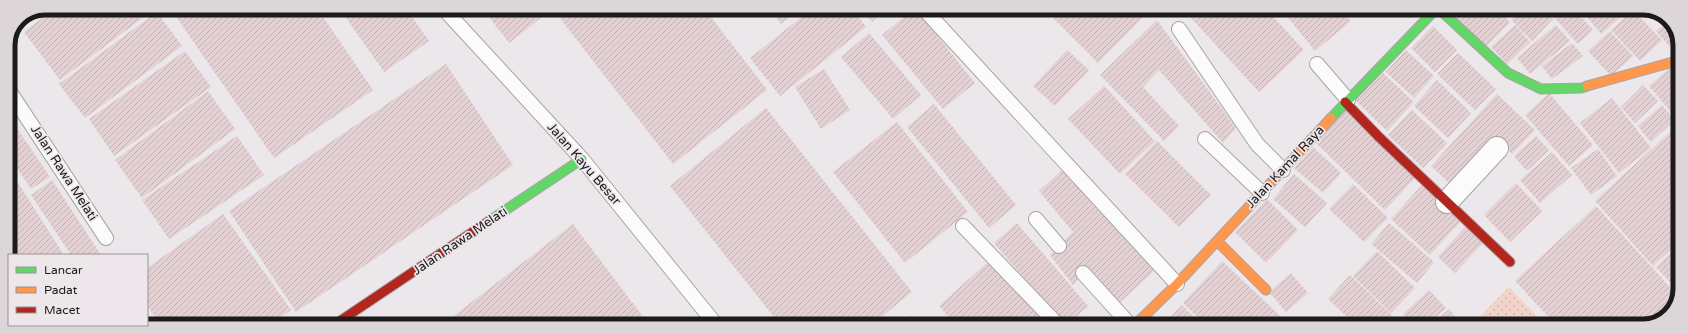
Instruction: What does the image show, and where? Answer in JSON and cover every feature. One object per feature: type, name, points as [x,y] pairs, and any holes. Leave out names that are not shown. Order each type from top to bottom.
[{"type":"street","name":"Jalan Kamal Raya","points":[[1142,319],[1177,284],[1282,170],[1430,15]]},
{"type":"street","points":[[1445,15],[1508,73],[1541,89],[1582,88],[1673,62]]},
{"type":"street","points":[[1347,101],[1378,137],[1510,262]]},
{"type":"street","points":[[1447,202],[1497,148]]},
{"type":"street","name":"Jalan Rawa Melati","points":[[344,319],[582,159]]},
{"type":"street","points":[[1217,241],[1266,290]]},
{"type":"lane","name":"Jalan Kayu Besar","points":[[449,15],[582,159],[710,319]]},
{"type":"lane","points":[[929,15],[1177,284]]},
{"type":"lane","points":[[1179,29],[1257,144],[1282,170]]},
{"type":"lane","points":[[1317,64],[1347,101]]},
{"type":"lane","name":"Jalan Rawa Melati","points":[[15,100],[106,238]]},
{"type":"lane","points":[[1205,139],[1262,193]]},
{"type":"lane","points":[[1036,219],[1059,246]]},
{"type":"lane","points":[[963,226],[1052,319]]},
{"type":"lane","points":[[1083,273],[1132,319]]},
{"type":"shaded area","points":[[1509,287],[1540,319],[1478,319]]},
{"type":"building","points":[[46,15],[146,15],[60,80],[24,32]]},
{"type":"building","points":[[153,15],[159,15],[182,46],[85,118],[59,84]]},
{"type":"building","points":[[175,15],[322,15],[373,90],[274,158]]},
{"type":"building","points":[[344,15],[411,15],[429,41],[384,72]]},
{"type":"building","points":[[487,15],[545,15],[509,43]]},
{"type":"building","points":[[557,15],[709,15],[767,90],[673,164]]},
{"type":"building","points":[[774,15],[792,15],[781,24]]},
{"type":"building","points":[[804,15],[857,15],[866,27],[780,96],[750,58]]},
{"type":"building","points":[[866,15],[879,15],[872,22]]},
{"type":"building","points":[[906,15],[921,15],[975,83],[943,109],[882,35]]},
{"type":"building","points":[[1050,15],[1145,15],[1098,63]]},
{"type":"building","points":[[1188,15],[1272,15],[1304,50],[1259,92]]},
{"type":"building","points":[[1286,15],[1346,15],[1351,21],[1315,51]]},
{"type":"building","points":[[1459,15],[1503,15],[1510,22],[1485,48],[1455,19]]},
{"type":"building","points":[[1516,15],[1548,15],[1553,19],[1532,41],[1511,20]]},
{"type":"building","points":[[1552,15],[1579,15],[1593,30],[1578,44]]},
{"type":"building","points":[[1585,15],[1623,15],[1601,34]]},
{"type":"building","points":[[1628,15],[1638,15],[1662,40],[1640,61],[1611,30]]},
{"type":"building","points":[[37,16],[24,26],[24,24],[29,20]]},
{"type":"building","points":[[1157,20],[1236,128],[1223,143],[1159,70],[1143,87],[1179,126],[1164,141],[1100,75]]},
{"type":"building","points":[[1664,24],[1671,34],[1673,46],[1671,48],[1656,31]]},
{"type":"building","points":[[1515,25],[1530,42],[1507,64],[1491,47]]},
{"type":"building","points":[[1556,25],[1570,41],[1530,74],[1517,58]]},
{"type":"building","points":[[1433,26],[1457,50],[1435,72],[1411,48]]},
{"type":"building","points":[[1610,31],[1633,56],[1611,76],[1588,51]]},
{"type":"building","points":[[869,33],[921,95],[893,119],[841,57]]},
{"type":"building","points":[[1572,43],[1583,56],[1552,79],[1542,66]]},
{"type":"building","points":[[1067,50],[1089,70],[1055,106],[1033,86]]},
{"type":"building","points":[[1406,50],[1434,76],[1414,98],[1386,72]]},
{"type":"building","points":[[185,51],[211,87],[114,156],[89,119]]},
{"type":"building","points":[[1458,53],[1496,89],[1475,110],[1437,74]]},
{"type":"building","points":[[446,64],[513,165],[296,312],[229,211]]},
{"type":"building","points":[[1670,68],[1673,72],[1673,115],[1649,86]]},
{"type":"building","points":[[824,69],[850,110],[821,129],[795,87]]},
{"type":"building","points":[[1383,73],[1414,102],[1387,131],[1356,101]]},
{"type":"building","points":[[1437,80],[1471,113],[1448,138],[1414,106]]},
{"type":"building","points":[[1643,85],[1658,101],[1635,123],[1621,107]]},
{"type":"building","points":[[1104,86],[1155,141],[1120,174],[1068,119]]},
{"type":"building","points":[[208,91],[235,129],[142,198],[115,160]]},
{"type":"building","points":[[1549,93],[1593,145],[1569,166],[1525,115]]},
{"type":"building","points":[[1497,94],[1535,130],[1512,154],[1498,141],[1455,189],[1431,166]]},
{"type":"building","points":[[1612,98],[1651,148],[1619,173],[1580,123]]},
{"type":"building","points":[[934,104],[1016,205],[989,228],[907,127]]},
{"type":"building","points":[[1662,105],[1673,118],[1673,122],[1651,142],[1638,126]]},
{"type":"building","points":[[766,108],[912,292],[879,319],[775,319],[670,186]]},
{"type":"building","points":[[1346,110],[1416,177],[1385,210],[1315,142]]},
{"type":"building","points":[[1412,110],[1447,143],[1423,168],[1388,135]]},
{"type":"building","points":[[897,122],[968,212],[905,263],[833,172]]},
{"type":"building","points":[[15,125],[50,177],[31,189],[15,165]]},
{"type":"building","points":[[1673,129],[1673,248],[1653,266],[1595,201]]},
{"type":"building","points":[[237,136],[264,175],[169,239],[142,200]]},
{"type":"building","points":[[1536,136],[1549,150],[1527,171],[1514,156]]},
{"type":"building","points":[[1157,141],[1211,195],[1179,227],[1125,174]]},
{"type":"building","points":[[1313,147],[1341,173],[1323,193],[1294,168]]},
{"type":"building","points":[[1598,149],[1617,176],[1591,195],[1571,168]]},
{"type":"building","points":[[1552,152],[1572,175],[1540,203],[1520,180]]},
{"type":"building","points":[[1063,169],[1154,271],[1118,304],[1087,270],[1073,285],[1050,255],[1073,232],[1039,191]]},
{"type":"building","points":[[1294,174],[1327,203],[1305,227],[1273,199]]},
{"type":"building","points":[[15,178],[63,254],[15,254]]},
{"type":"building","points":[[52,180],[100,254],[70,254],[31,195]]},
{"type":"building","points":[[1516,183],[1542,211],[1510,242],[1484,215]]},
{"type":"building","points":[[1353,184],[1388,218],[1364,242],[1329,209]]},
{"type":"building","points":[[1422,185],[1461,221],[1430,255],[1391,219]]},
{"type":"building","points":[[1267,199],[1298,230],[1266,263],[1235,232]]},
{"type":"building","points":[[1596,206],[1673,290],[1669,304],[1663,311],[1654,317],[1643,319],[1550,319],[1515,281]]},
{"type":"building","points":[[223,214],[291,310],[278,319],[157,319],[148,307],[148,267]]},
{"type":"building","points":[[1017,223],[1088,306],[1073,319],[1059,319],[994,243]]},
{"type":"building","points":[[1389,223],[1434,262],[1417,283],[1371,244]]},
{"type":"building","points":[[573,224],[645,319],[450,319]]},
{"type":"building","points":[[1466,226],[1484,242],[1455,273],[1438,257]]},
{"type":"building","points":[[1377,251],[1415,288],[1391,313],[1353,276]]},
{"type":"building","points":[[1673,251],[1673,285],[1656,267]]},
{"type":"building","points":[[989,261],[1041,319],[951,319],[939,306]]},
{"type":"building","points":[[1222,261],[1284,319],[1200,319],[1183,303]]},
{"type":"building","points":[[1291,273],[1308,293],[1286,312],[1269,292]]},
{"type":"building","points":[[1350,275],[1392,315],[1388,319],[1349,319],[1328,299]]},
{"type":"building","points":[[1429,290],[1446,308],[1434,319],[1408,319],[1403,314]]},
{"type":"building","points":[[1182,305],[1196,319],[1169,319]]},
{"type":"building","points":[[1449,309],[1457,319],[1438,319]]},
{"type":"building","points":[[912,315],[915,319],[907,319]]},
{"type":"traffic: fast","points":[[1331,118],[1430,15]]},
{"type":"traffic: fast","points":[[1445,15],[1508,73],[1541,89],[1582,88],[1587,86]]},
{"type":"traffic: fast","points":[[489,221],[582,159]]},
{"type":"traffic: slow","points":[[1587,86],[1673,62]]},
{"type":"traffic: slow","points":[[1141,319],[1177,284],[1331,118]]},
{"type":"traffic: slow","points":[[1217,241],[1266,290]]},
{"type":"traffic: jam","points":[[1345,102],[1379,137],[1510,262]]},
{"type":"traffic: jam","points":[[343,319],[489,221]]}]
